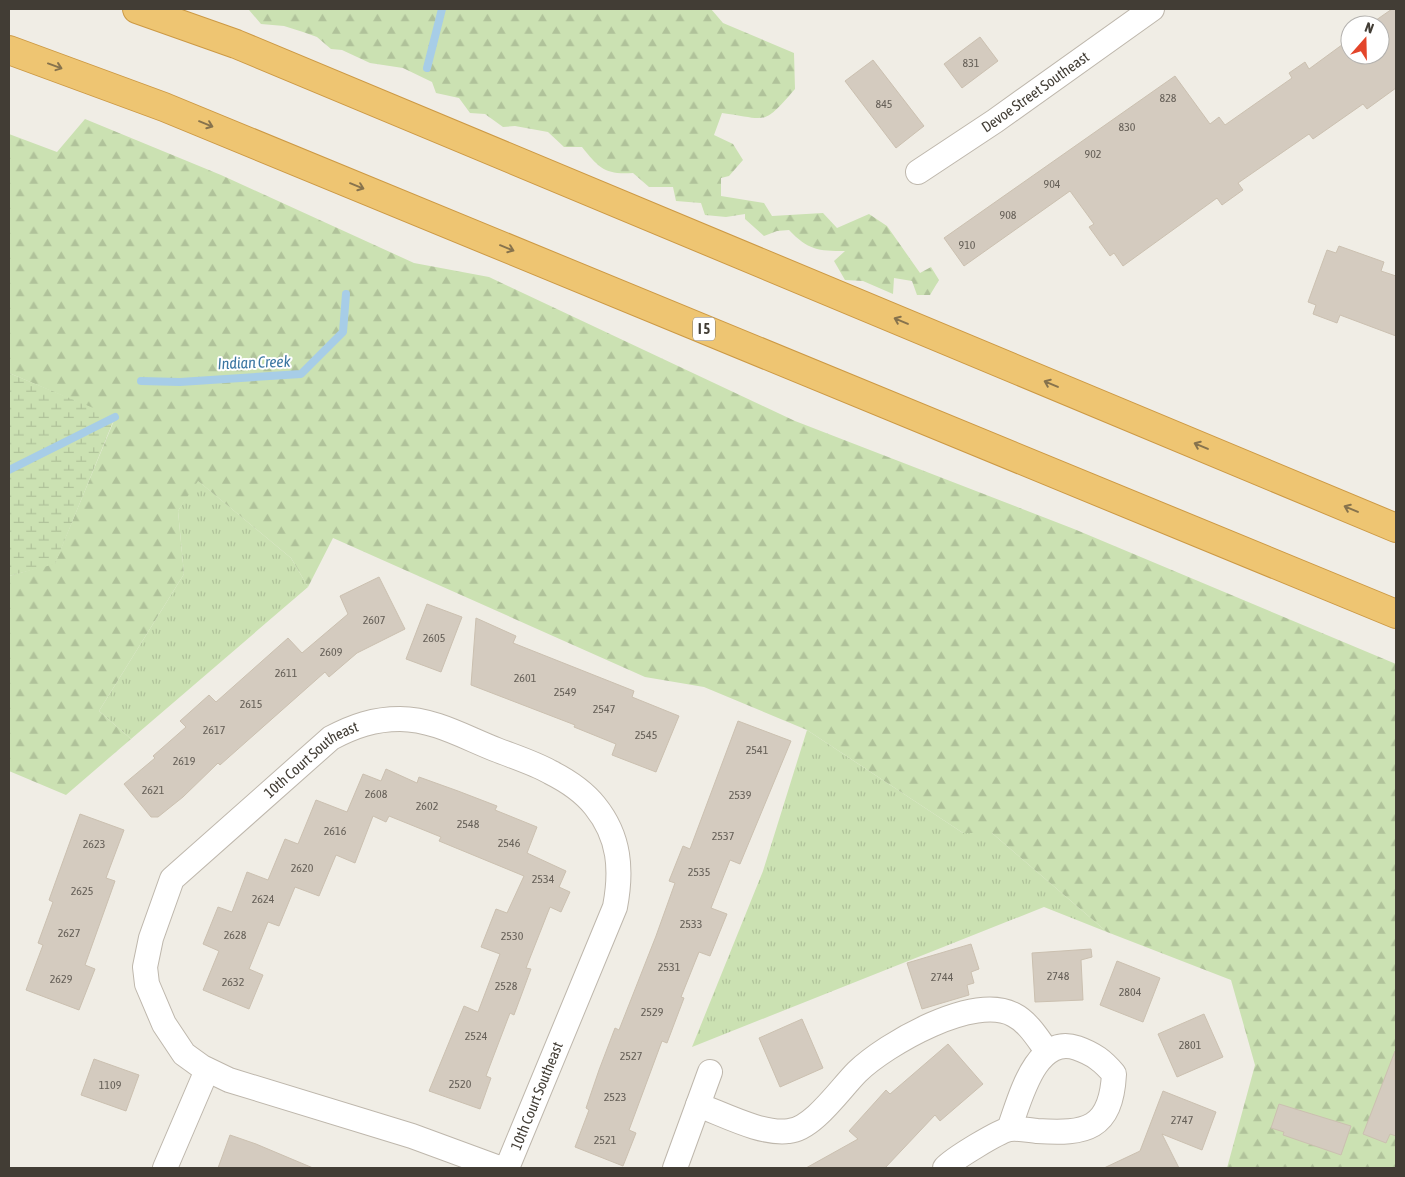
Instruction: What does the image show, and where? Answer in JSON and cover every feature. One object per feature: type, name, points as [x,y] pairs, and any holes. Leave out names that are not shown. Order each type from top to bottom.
[{"type":"highway","points":[[137,9],[236,44],[1396,528]]},
{"type":"highway","name":"I 5","points":[[9,50],[173,111],[1396,614]]},
{"type":"street","name":"Devoe Street Southeast","points":[[918,172],[1152,9]]},
{"type":"street","name":"10th Court Southeast","points":[[499,1168],[412,1136],[229,1080],[207,1070],[184,1054],[179,1047],[164,1024],[147,984],[145,967],[151,938],[172,879],[331,738],[355,726],[380,720],[402,719],[432,724],[549,771],[570,783],[595,806],[611,832],[618,855],[620,880],[615,907],[507,1168]]},
{"type":"street","points":[[698,1105],[742,1122],[771,1130],[789,1131],[803,1126],[814,1117],[856,1073],[885,1049],[903,1037],[966,1013],[993,1009],[1014,1015],[1035,1034],[1047,1051]]},
{"type":"street","points":[[945,1168],[973,1148],[1009,1129],[1056,1132],[1083,1129],[1097,1123],[1108,1108],[1114,1074],[1103,1060],[1087,1052],[1066,1045],[1047,1051],[1035,1067],[1023,1090],[1009,1129]]},
{"type":"street","points":[[166,1168],[207,1070]]},
{"type":"street","points":[[675,1168],[710,1072]]},
{"type":"green space","points":[[244,9],[711,9],[723,23],[794,53],[795,89],[770,115],[757,118],[722,113],[714,135],[733,144],[743,160],[729,176],[721,178],[721,196],[764,203],[772,216],[823,213],[837,228],[869,214],[887,226],[920,273],[931,267],[939,280],[930,295],[917,295],[912,281],[894,278],[893,294],[863,281],[845,280],[834,261],[845,251],[828,251],[814,248],[802,242],[789,230],[777,231],[764,236],[745,219],[745,214],[726,217],[705,215],[701,203],[676,201],[673,187],[649,187],[633,173],[616,173],[603,169],[582,147],[564,147],[548,132],[515,126],[503,127],[485,114],[470,113],[459,98],[436,93],[432,82],[403,68],[370,63],[342,50],[331,49],[317,37],[284,26],[261,24],[249,10]]},
{"type":"green space","points":[[85,119],[221,175],[414,263],[489,277],[795,421],[1074,529],[1396,664],[1396,1168],[1227,1168],[1255,1065],[1231,980],[1107,932],[992,833],[963,833],[807,730],[704,687],[645,677],[333,538],[308,587],[291,558],[198,481],[178,511],[184,574],[99,711],[131,739],[66,795],[9,771],[9,576],[55,563],[115,418],[9,373],[9,134],[57,152]]},
{"type":"green space","points":[[9,373],[115,417],[55,564],[9,576]]},
{"type":"green space","points":[[197,480],[291,558],[308,587],[131,739],[99,711],[184,574],[178,511]]},
{"type":"green space","points":[[807,730],[963,833],[992,833],[1107,932],[1044,907],[692,1047],[763,871]]},
{"type":"building","points":[[1392,9],[1396,9],[1396,88],[1367,109],[1363,104],[1313,139],[1309,134],[1238,183],[1243,190],[1222,205],[1217,198],[1123,266],[1114,253],[1110,256],[1089,227],[1094,224],[1070,191],[964,266],[944,238],[1175,76],[1210,124],[1219,117],[1225,125],[1292,78],[1289,73],[1305,62],[1309,69],[1340,46],[1340,65],[1390,65],[1390,15],[1383,15]]},
{"type":"building","points":[[980,37],[998,61],[962,88],[944,64]]},
{"type":"building","points":[[873,60],[924,126],[896,148],[845,81]]},
{"type":"building","points":[[1339,246],[1384,262],[1381,271],[1396,276],[1396,336],[1340,315],[1337,323],[1313,314],[1316,305],[1308,302],[1327,250],[1336,253]]},
{"type":"building","points":[[379,577],[405,629],[357,653],[329,677],[325,672],[220,765],[218,763],[183,797],[158,817],[151,817],[124,784],[155,758],[153,756],[186,727],[180,721],[209,695],[216,702],[288,638],[302,653],[348,614],[340,596]]},
{"type":"building","points":[[427,604],[462,617],[441,672],[406,659]]},
{"type":"building","points":[[476,618],[516,636],[513,643],[634,691],[632,697],[679,716],[656,772],[612,755],[616,744],[574,727],[575,725],[471,685]]},
{"type":"building","points":[[738,721],[791,741],[740,864],[730,860],[711,908],[727,914],[710,956],[699,952],[681,997],[684,998],[667,1043],[662,1041],[629,1130],[636,1133],[623,1166],[575,1147],[589,1110],[586,1108],[599,1070],[615,1028],[619,1030],[675,883],[669,881],[683,846],[690,849]]},
{"type":"building","points":[[386,769],[417,783],[419,777],[458,791],[497,806],[495,810],[537,827],[527,853],[566,871],[559,887],[570,892],[561,912],[550,907],[526,968],[531,969],[514,1015],[510,1013],[486,1076],[491,1078],[480,1109],[429,1091],[464,1006],[478,1012],[500,954],[481,947],[496,909],[507,913],[524,876],[439,841],[441,837],[389,816],[386,822],[373,816],[355,863],[336,855],[319,896],[295,887],[279,926],[268,922],[249,969],[263,975],[249,1009],[203,990],[219,951],[203,944],[218,907],[232,912],[247,872],[268,880],[285,839],[298,844],[316,800],[347,812],[363,774],[381,781]]},
{"type":"building","points":[[80,814],[124,830],[106,878],[115,881],[85,965],[95,969],[79,1010],[26,990],[43,945],[38,943],[53,902],[49,900]]},
{"type":"building","points":[[971,944],[979,969],[971,972],[974,983],[967,985],[969,995],[922,1009],[907,963]]},
{"type":"building","points":[[1091,949],[1092,957],[1081,960],[1083,1000],[1035,1002],[1032,953]]},
{"type":"building","points":[[1117,961],[1160,978],[1143,1022],[1100,1005]]},
{"type":"building","points":[[1204,1014],[1223,1057],[1177,1077],[1158,1034]]},
{"type":"building","points":[[802,1019],[823,1068],[780,1087],[759,1038]]},
{"type":"building","points":[[948,1044],[983,1084],[940,1121],[935,1115],[885,1168],[806,1168],[858,1139],[849,1131],[886,1090],[890,1094]]},
{"type":"building","points":[[1395,1051],[1396,1136],[1390,1134],[1386,1143],[1363,1134]]},
{"type":"building","points":[[94,1059],[139,1075],[126,1111],[81,1095]]},
{"type":"building","points":[[1163,1091],[1216,1112],[1202,1150],[1162,1134],[1179,1168],[1104,1168],[1140,1151]]},
{"type":"building","points":[[1279,1104],[1351,1126],[1341,1155],[1283,1135],[1284,1132],[1271,1128]]},
{"type":"building","points":[[230,1135],[256,1144],[313,1168],[218,1168]]},
{"type":"waterway","name":"Indian Creek","points":[[427,68],[442,9]]},
{"type":"waterway","name":"Indian Creek","points":[[141,381],[180,382],[301,374],[343,332],[346,294]]},
{"type":"waterway","name":"Indian Creek","points":[[9,470],[115,417]]}]
